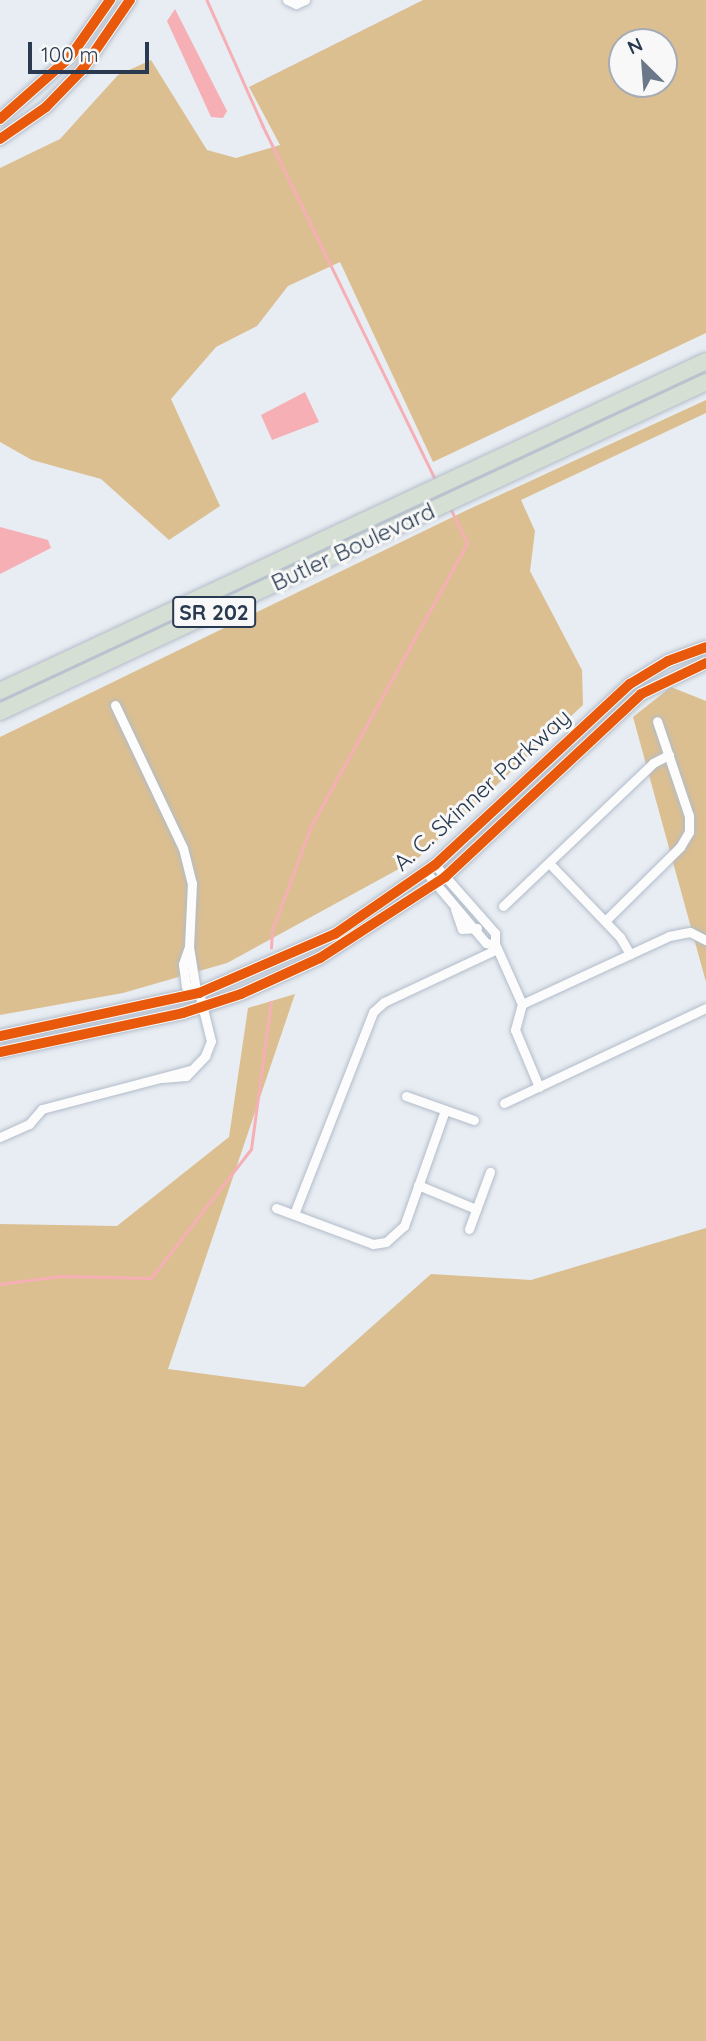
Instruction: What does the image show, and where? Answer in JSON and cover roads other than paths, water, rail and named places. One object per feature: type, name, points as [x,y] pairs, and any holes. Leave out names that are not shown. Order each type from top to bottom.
[{"type":"highway","name":"Butler Boulevard","points":[[0,691],[706,361]]},
{"type":"highway","name":"Butler Boulevard","points":[[0,712],[706,382]]},
{"type":"main road","points":[[0,119],[70,57],[110,0]]},
{"type":"main road","points":[[0,139],[46,107],[82,70],[130,0]]},
{"type":"main road","name":"A. C. Skinner Parkway","points":[[0,1037],[198,992],[335,933],[431,869],[619,693],[654,668],[706,647]]},
{"type":"main road","name":"A. C. Skinner Parkway","points":[[0,1052],[204,1007],[320,958],[440,881],[636,698],[666,678],[706,663]]},
{"type":"street","points":[[287,0],[296,5],[305,0]]},
{"type":"street","points":[[0,1137],[29,1124],[42,1109],[191,1070],[205,1056],[211,1041],[189,947],[192,883],[183,848],[114,705]]},
{"type":"street","points":[[605,921],[680,847],[689,832],[689,816],[657,721]]},
{"type":"street","points":[[503,906],[653,763],[669,755]]},
{"type":"street","points":[[549,863],[605,921],[630,954]]},
{"type":"street","points":[[431,869],[454,908],[496,947]]},
{"type":"street","points":[[440,881],[495,933],[496,947],[522,1004],[515,1030],[539,1087]]},
{"type":"street","points":[[475,930],[484,921]]},
{"type":"street","points":[[522,1004],[680,934],[691,932],[706,940]]},
{"type":"street","points":[[294,1214],[377,1007],[496,947]]},
{"type":"street","points":[[504,1103],[706,1008]]},
{"type":"street","points":[[406,1096],[474,1120]]},
{"type":"street","points":[[276,1208],[373,1244],[383,1243],[404,1226],[445,1110]]},
{"type":"street","points":[[469,1229],[490,1172]]},
{"type":"street","points":[[418,1185],[476,1209]]},
{"type":"waterway","points":[[207,0],[263,126],[436,480]]},
{"type":"waterway","points":[[271,948],[272,931],[311,826],[467,543],[450,508]]},
{"type":"waterway","points":[[0,1284],[61,1276],[151,1278],[251,1149],[271,1002]]}]
